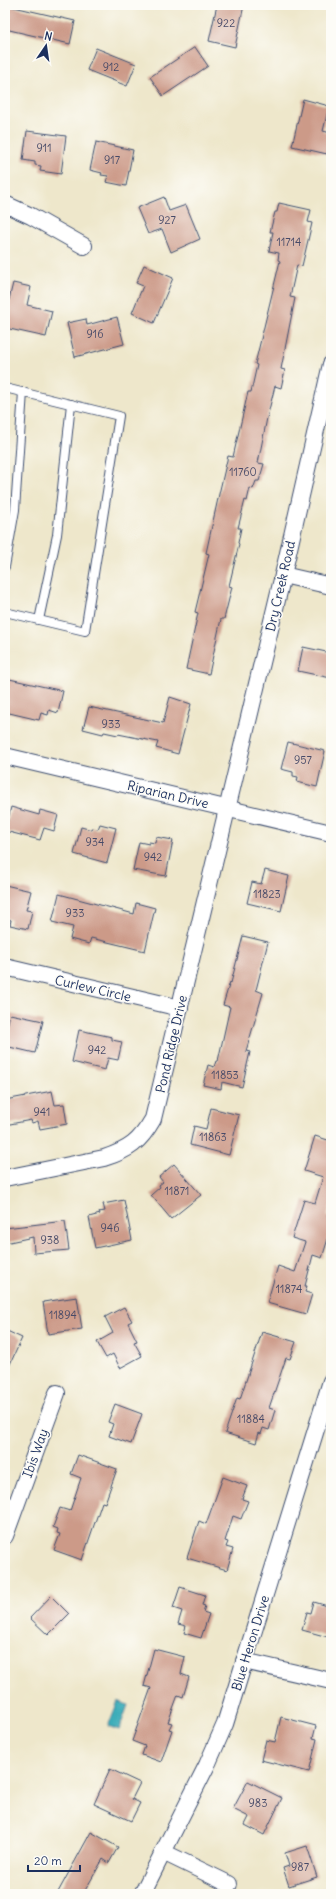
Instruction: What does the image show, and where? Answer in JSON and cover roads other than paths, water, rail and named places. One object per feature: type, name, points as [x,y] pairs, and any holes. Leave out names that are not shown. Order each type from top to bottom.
[{"type":"street","points":[[5,204],[31,216],[84,246]]},
{"type":"street","name":"Dry Creek Road","points":[[227,808],[283,575],[331,364]]},
{"type":"street","points":[[283,575],[331,586]]},
{"type":"street","name":"Riparian Drive","points":[[5,756],[331,833]]},
{"type":"street","name":"Pond Ridge Drive","points":[[5,1178],[120,1153],[142,1137],[153,1119],[227,808]]},
{"type":"street","name":"Curlew Circle","points":[[5,967],[180,1008]]},
{"type":"street","name":"Blue Heron Drive","points":[[142,1894],[217,1745],[331,1381]]},
{"type":"street","name":"Ibis Way","points":[[5,1536],[58,1392]]},
{"type":"street","points":[[244,1661],[331,1681]]},
{"type":"street","points":[[163,1852],[229,1884]]},
{"type":"lane","points":[[5,388],[119,416],[85,631],[5,612]]},
{"type":"lane","points":[[5,567],[15,510],[23,392]]},
{"type":"lane","points":[[39,620],[57,535],[70,404]]},
{"type":"water","points":[[118,1701],[128,1705],[119,1730],[108,1726]]}]
